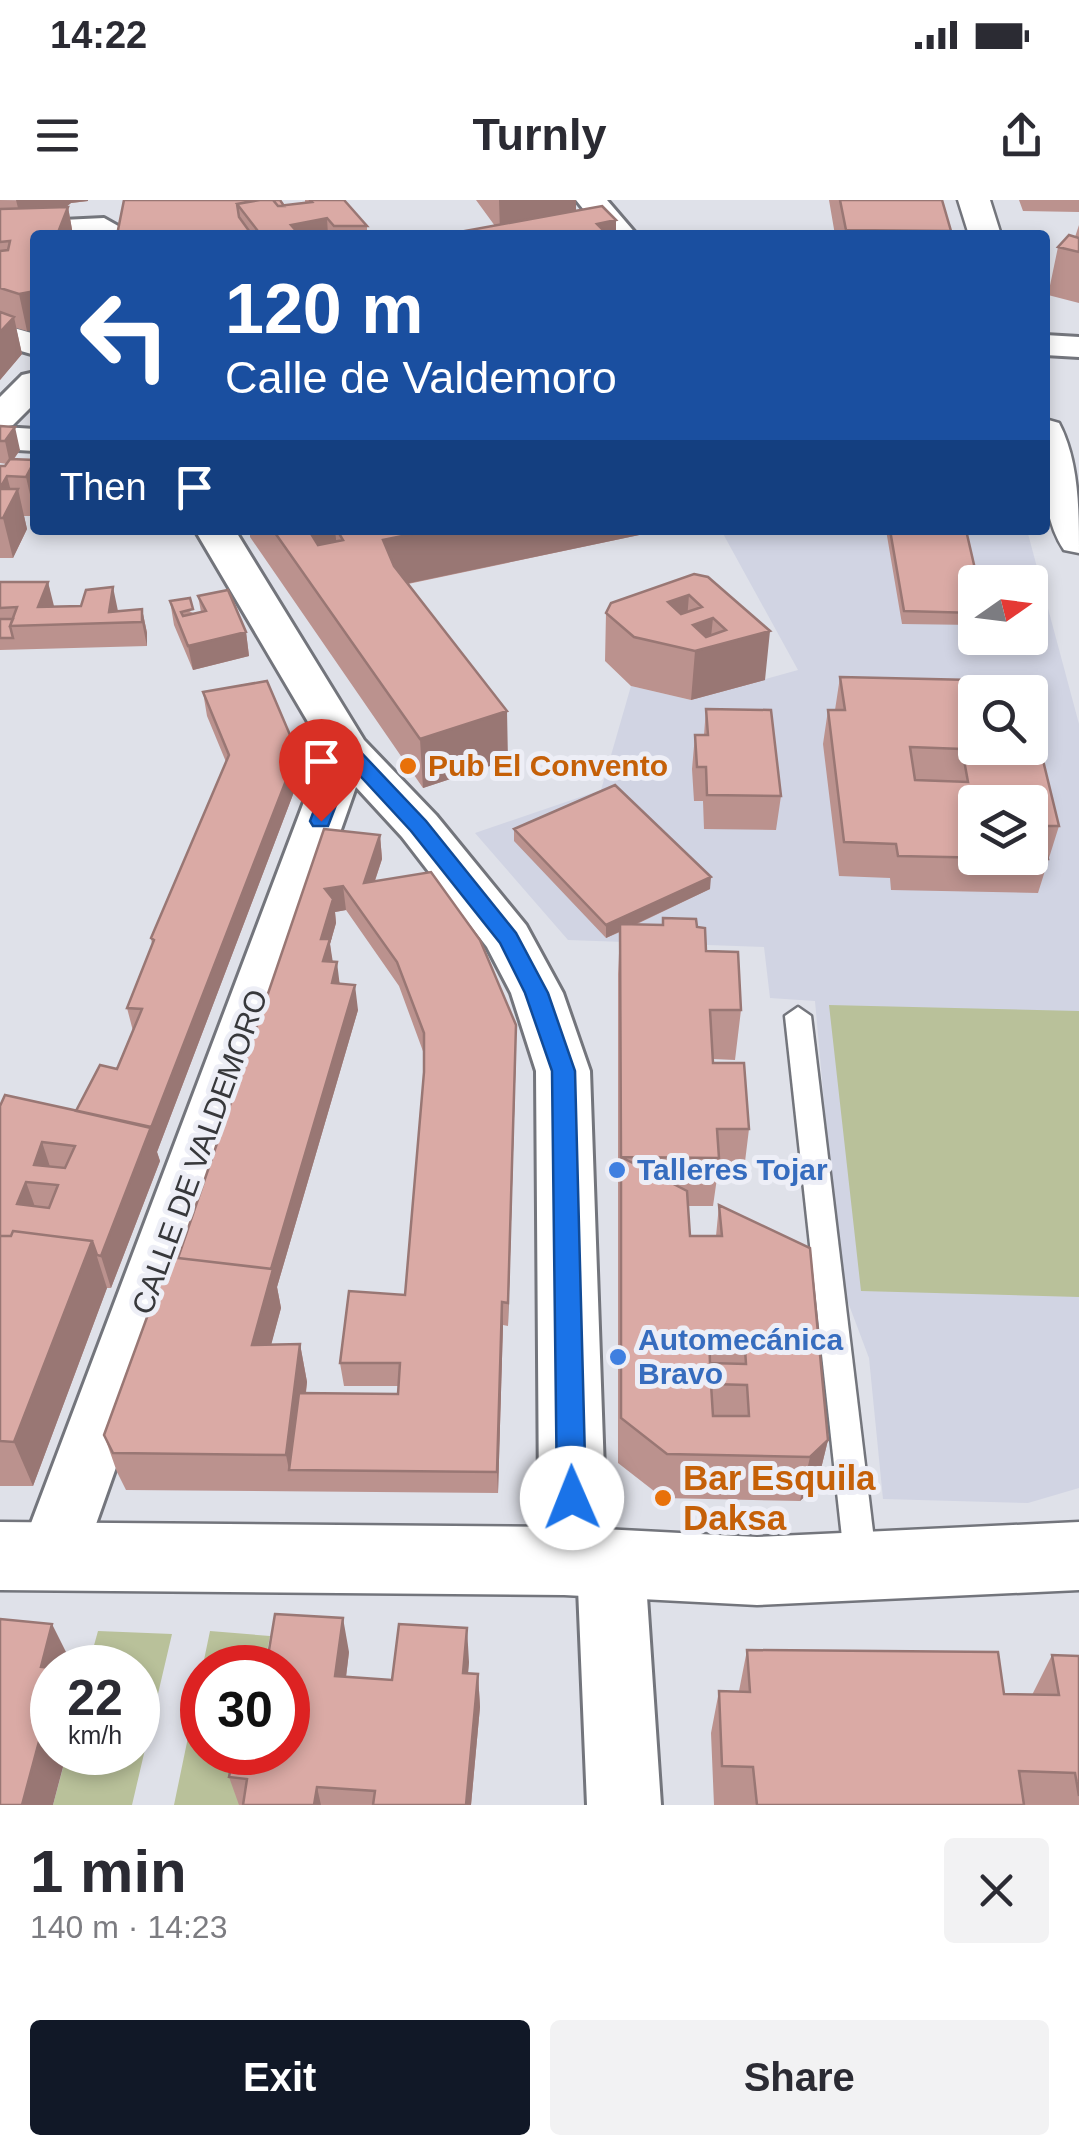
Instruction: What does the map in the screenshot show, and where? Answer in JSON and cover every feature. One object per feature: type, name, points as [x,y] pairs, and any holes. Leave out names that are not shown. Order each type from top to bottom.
[{"type":"main road","points":[[974,200],[983,230]]},
{"type":"main road","points":[[1050,447],[1079,541]]},
{"type":"main road","points":[[26,1555],[861,1570],[1079,1556]]},
{"type":"street","points":[[591,200],[616,230]]},
{"type":"street","points":[[0,232],[106,221]]},
{"type":"street","points":[[0,334],[30,343]]},
{"type":"street","points":[[1050,345],[1079,346]]},
{"type":"street","points":[[0,417],[30,388]]},
{"type":"street","points":[[0,438],[30,440]]},
{"type":"street","points":[[218,535],[347,749],[418,826],[508,938],[537,993],[564,1071],[572,1498],[588,1564],[624,1805]]},
{"type":"street","name":"CALLE DE VALDEMORO","points":[[26,1555],[347,749]]},
{"type":"lane","points":[[798,1016],[861,1570]]},
{"type":"shaded area","points":[[724,535],[1028,535],[1036,565],[958,565],[958,655],[1048,655],[1048,608],[1079,724],[1079,1488],[1028,1503],[883,1499],[869,1358],[840,1281],[815,1001],[770,998],[764,947],[568,940],[475,833],[601,790],[631,686],[691,700],[798,670]]},
{"type":"green space","points":[[829,1005],[1079,1011],[1079,1297],[861,1291]]},
{"type":"green space","points":[[98,1631],[172,1634],[160,1685],[160,1645],[94,1645]]},
{"type":"green space","points":[[210,1631],[270,1636],[268,1645],[207,1645]]},
{"type":"green space","points":[[61,1775],[139,1775],[132,1805],[53,1805]]},
{"type":"green space","points":[[180,1775],[246,1775],[240,1805],[174,1805]]},
{"type":"building","points":[[124,200],[260,200],[237,204],[239,217],[248,230],[118,230]]},
{"type":"building","points":[[273,200],[278,206],[310,200],[344,200],[367,226],[334,226],[327,218],[291,225],[295,230],[257,230],[237,204]]},
{"type":"building","points":[[840,200],[942,200],[951,230],[846,230]]},
{"type":"building","points":[[602,206],[616,220],[597,224],[603,230],[470,230]]},
{"type":"building","points":[[68,207],[59,230],[30,230],[30,292],[19,294],[0,288],[0,251],[8,250],[10,241],[0,242],[0,209]]},
{"type":"building","points":[[1069,235],[1079,238],[1079,252],[1058,247]]},
{"type":"building","points":[[0,312],[14,317],[0,332]]},
{"type":"building","points":[[0,426],[15,427],[5,441],[0,441]]},
{"type":"building","points":[[10,459],[30,460],[26,477],[7,476],[0,488],[0,466]]},
{"type":"building","points":[[0,489],[18,489],[3,518],[0,518]]},
{"type":"building","points":[[277,535],[312,535],[318,545],[343,540],[340,535],[408,535],[383,540],[394,566],[507,711],[420,739]]},
{"type":"building","points":[[891,535],[967,535],[974,565],[958,565],[958,613],[904,611]]},
{"type":"building","points":[[694,574],[708,577],[770,631],[695,651],[634,637],[606,613],[611,603]],"holes":[[[689,595],[702,607],[681,614],[668,602]],[[713,618],[726,630],[706,637],[693,625]]]},
{"type":"building","points":[[0,582],[48,582],[38,607],[81,606],[86,590],[113,587],[109,612],[142,609],[142,622],[10,626],[17,607],[0,608]]},
{"type":"building","points":[[228,590],[246,632],[188,646],[170,601],[190,598],[193,609],[181,612],[183,616],[206,611],[198,596]]},
{"type":"building","points":[[0,619],[13,619],[13,638],[0,638]]},
{"type":"building","points":[[840,677],[958,680],[958,749],[910,747],[915,780],[968,782],[965,765],[1044,765],[1059,826],[1048,826],[1048,785],[958,785],[958,858],[898,856],[896,844],[844,842],[828,710],[845,710]]},
{"type":"building","points":[[267,681],[293,742],[288,742],[294,760],[151,1128],[76,1111],[100,1065],[117,1069],[142,1009],[127,1008],[154,940],[151,938],[229,755],[203,692]]},
{"type":"building","points":[[706,709],[771,710],[781,796],[707,795],[706,767],[697,767],[695,735],[708,735]]},
{"type":"building","points":[[615,785],[711,877],[606,925],[514,829]]},
{"type":"building","points":[[324,829],[380,835],[364,883],[431,872],[480,940],[516,1025],[508,1303],[502,1302],[497,1472],[289,1470],[299,1393],[398,1394],[400,1363],[340,1363],[349,1291],[405,1295],[424,1033],[397,962],[343,886],[325,889],[333,899],[321,939],[330,939],[323,961],[337,962],[332,983],[355,985],[271,1269],[178,1258]]},
{"type":"building","points":[[663,918],[696,919],[697,927],[705,928],[706,951],[738,952],[741,1010],[710,1010],[713,1063],[744,1063],[749,1129],[717,1129],[719,1158],[621,1157],[620,924],[663,925]]},
{"type":"building","points":[[5,1095],[151,1127],[101,1256],[92,1241],[13,1231],[11,1236],[0,1236],[0,1106]],"holes":[[[42,1142],[75,1146],[65,1168],[34,1165]],[[26,1182],[58,1185],[49,1208],[17,1204]]]},
{"type":"building","points":[[621,1157],[687,1191],[690,1236],[722,1236],[719,1205],[810,1248],[828,1440],[810,1457],[667,1454],[621,1418]],"holes":[[[709,1333],[744,1334],[746,1364],[710,1363]],[[711,1384],[747,1385],[749,1416],[713,1416]]]},
{"type":"building","points":[[13,1231],[92,1241],[14,1442],[0,1441],[0,1236],[11,1236]]},
{"type":"building","points":[[169,1257],[273,1269],[252,1345],[300,1344],[286,1455],[113,1453],[104,1435]]},
{"type":"building","points":[[275,1614],[343,1618],[335,1676],[392,1680],[399,1624],[467,1628],[463,1673],[478,1674],[466,1805],[373,1805],[375,1791],[317,1787],[314,1805],[243,1805],[247,1779],[229,1775],[310,1775],[310,1645],[270,1645]]},
{"type":"building","points":[[0,1619],[52,1624],[47,1645],[30,1645],[30,1775],[22,1805],[0,1805]]},
{"type":"building","points":[[747,1650],[998,1652],[1004,1694],[1059,1695],[1052,1655],[1079,1656],[1079,1796],[1075,1773],[1019,1771],[1024,1805],[757,1805],[753,1767],[722,1766],[719,1691],[750,1692]]},
{"type":"place","name":"Pub El Convento","points":[[408,766]]},
{"type":"place","name":"Talleres Tojar","points":[[617,1170]]},
{"type":"place","name":"Automecánica Bravo","points":[[618,1357]]},
{"type":"place","name":"Bar Esquila Daksa","points":[[663,1498]]},
{"type":"route","points":[[321,821],[347,749],[418,826],[508,938],[537,993],[564,1071],[572,1498]]}]
